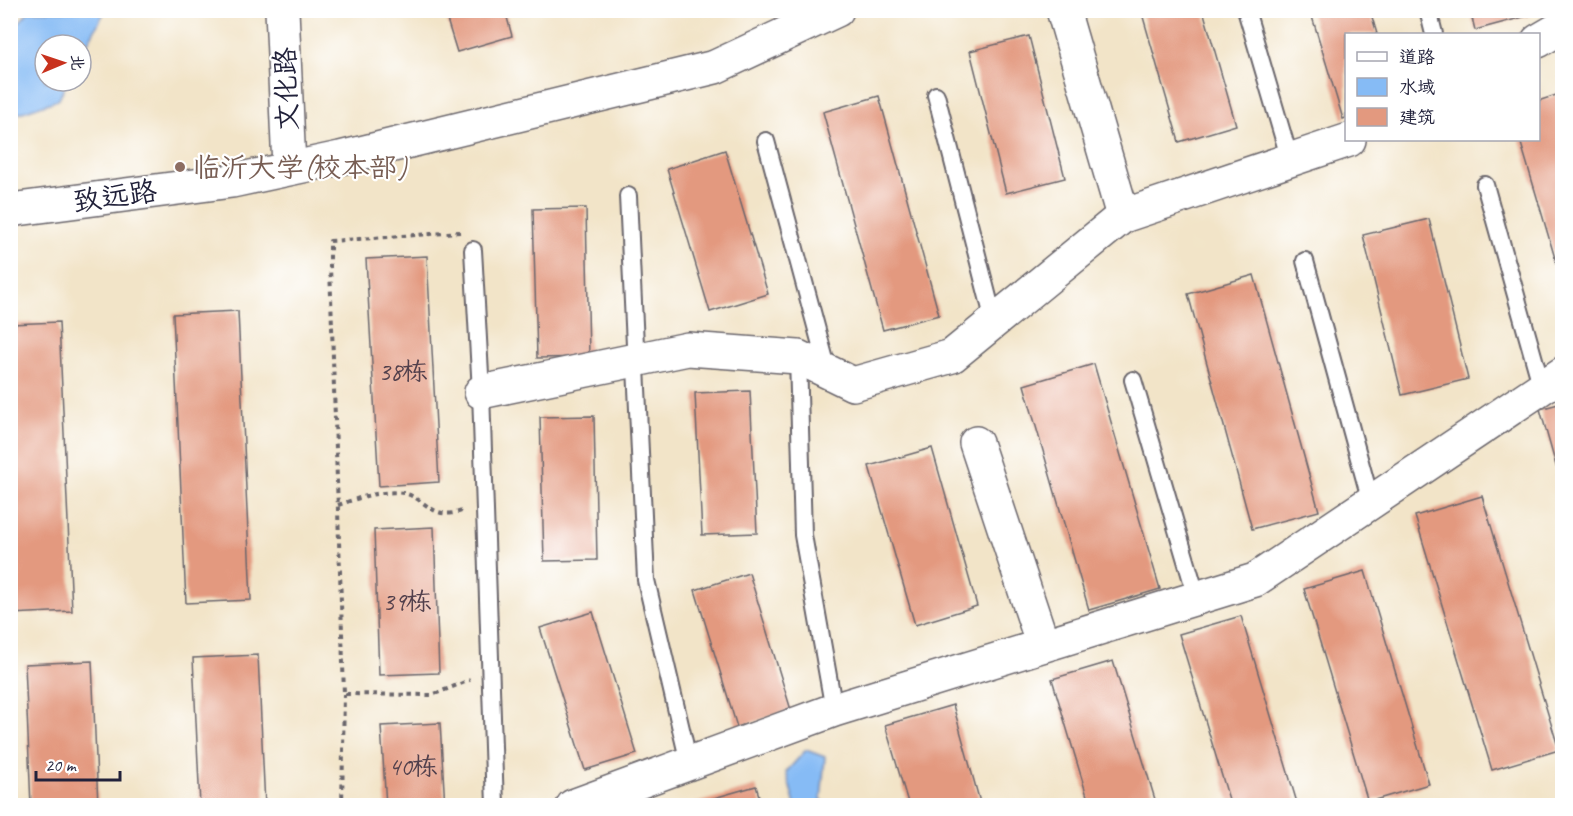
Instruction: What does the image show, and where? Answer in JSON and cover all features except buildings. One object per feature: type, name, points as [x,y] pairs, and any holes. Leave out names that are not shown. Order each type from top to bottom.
[{"type":"street","name":"文化路","points":[[282,10],[289,167]]},
{"type":"street","name":"致远路","points":[[10,210],[232,181],[289,167],[340,158],[715,67],[837,10]]},
{"type":"street","points":[[1064,10],[1123,216]]},
{"type":"street","points":[[1540,40],[1563,27]]},
{"type":"street","points":[[481,392],[688,349],[798,357],[853,384],[952,356],[1123,216],[1346,141]]},
{"type":"street","points":[[573,806],[834,710],[1255,580],[1552,381]]},
{"type":"street","points":[[976,444],[1043,645]]},
{"type":"lane","points":[[1246,10],[1290,160]]},
{"type":"lane","points":[[1428,10],[1434,33]]},
{"type":"lane","points":[[936,95],[994,321]]},
{"type":"lane","points":[[766,141],[828,372]]},
{"type":"lane","points":[[1485,185],[1552,381]]},
{"type":"lane","points":[[628,196],[646,580],[689,763]]},
{"type":"lane","points":[[473,250],[481,392],[495,806]]},
{"type":"lane","points":[[1305,261],[1371,502]]},
{"type":"lane","points":[[798,357],[803,535],[834,710]]},
{"type":"lane","points":[[1133,380],[1197,598]]},
{"type":"path","points":[[342,806],[344,694],[330,241],[473,232],[473,250]]},
{"type":"path","points":[[338,505],[378,493],[406,493],[434,512],[459,512],[484,501]]},
{"type":"path","points":[[344,694],[432,695],[490,673]]},
{"type":"water","points":[[29,11],[105,11],[93,33],[33,33],[33,93],[62,93],[58,100],[11,116],[11,32]]},
{"type":"water","points":[[806,750],[825,757],[821,799],[827,805],[795,805],[786,772]]},
{"type":"place","name":"临沂大学(校本部)","points":[[180,167]]}]
